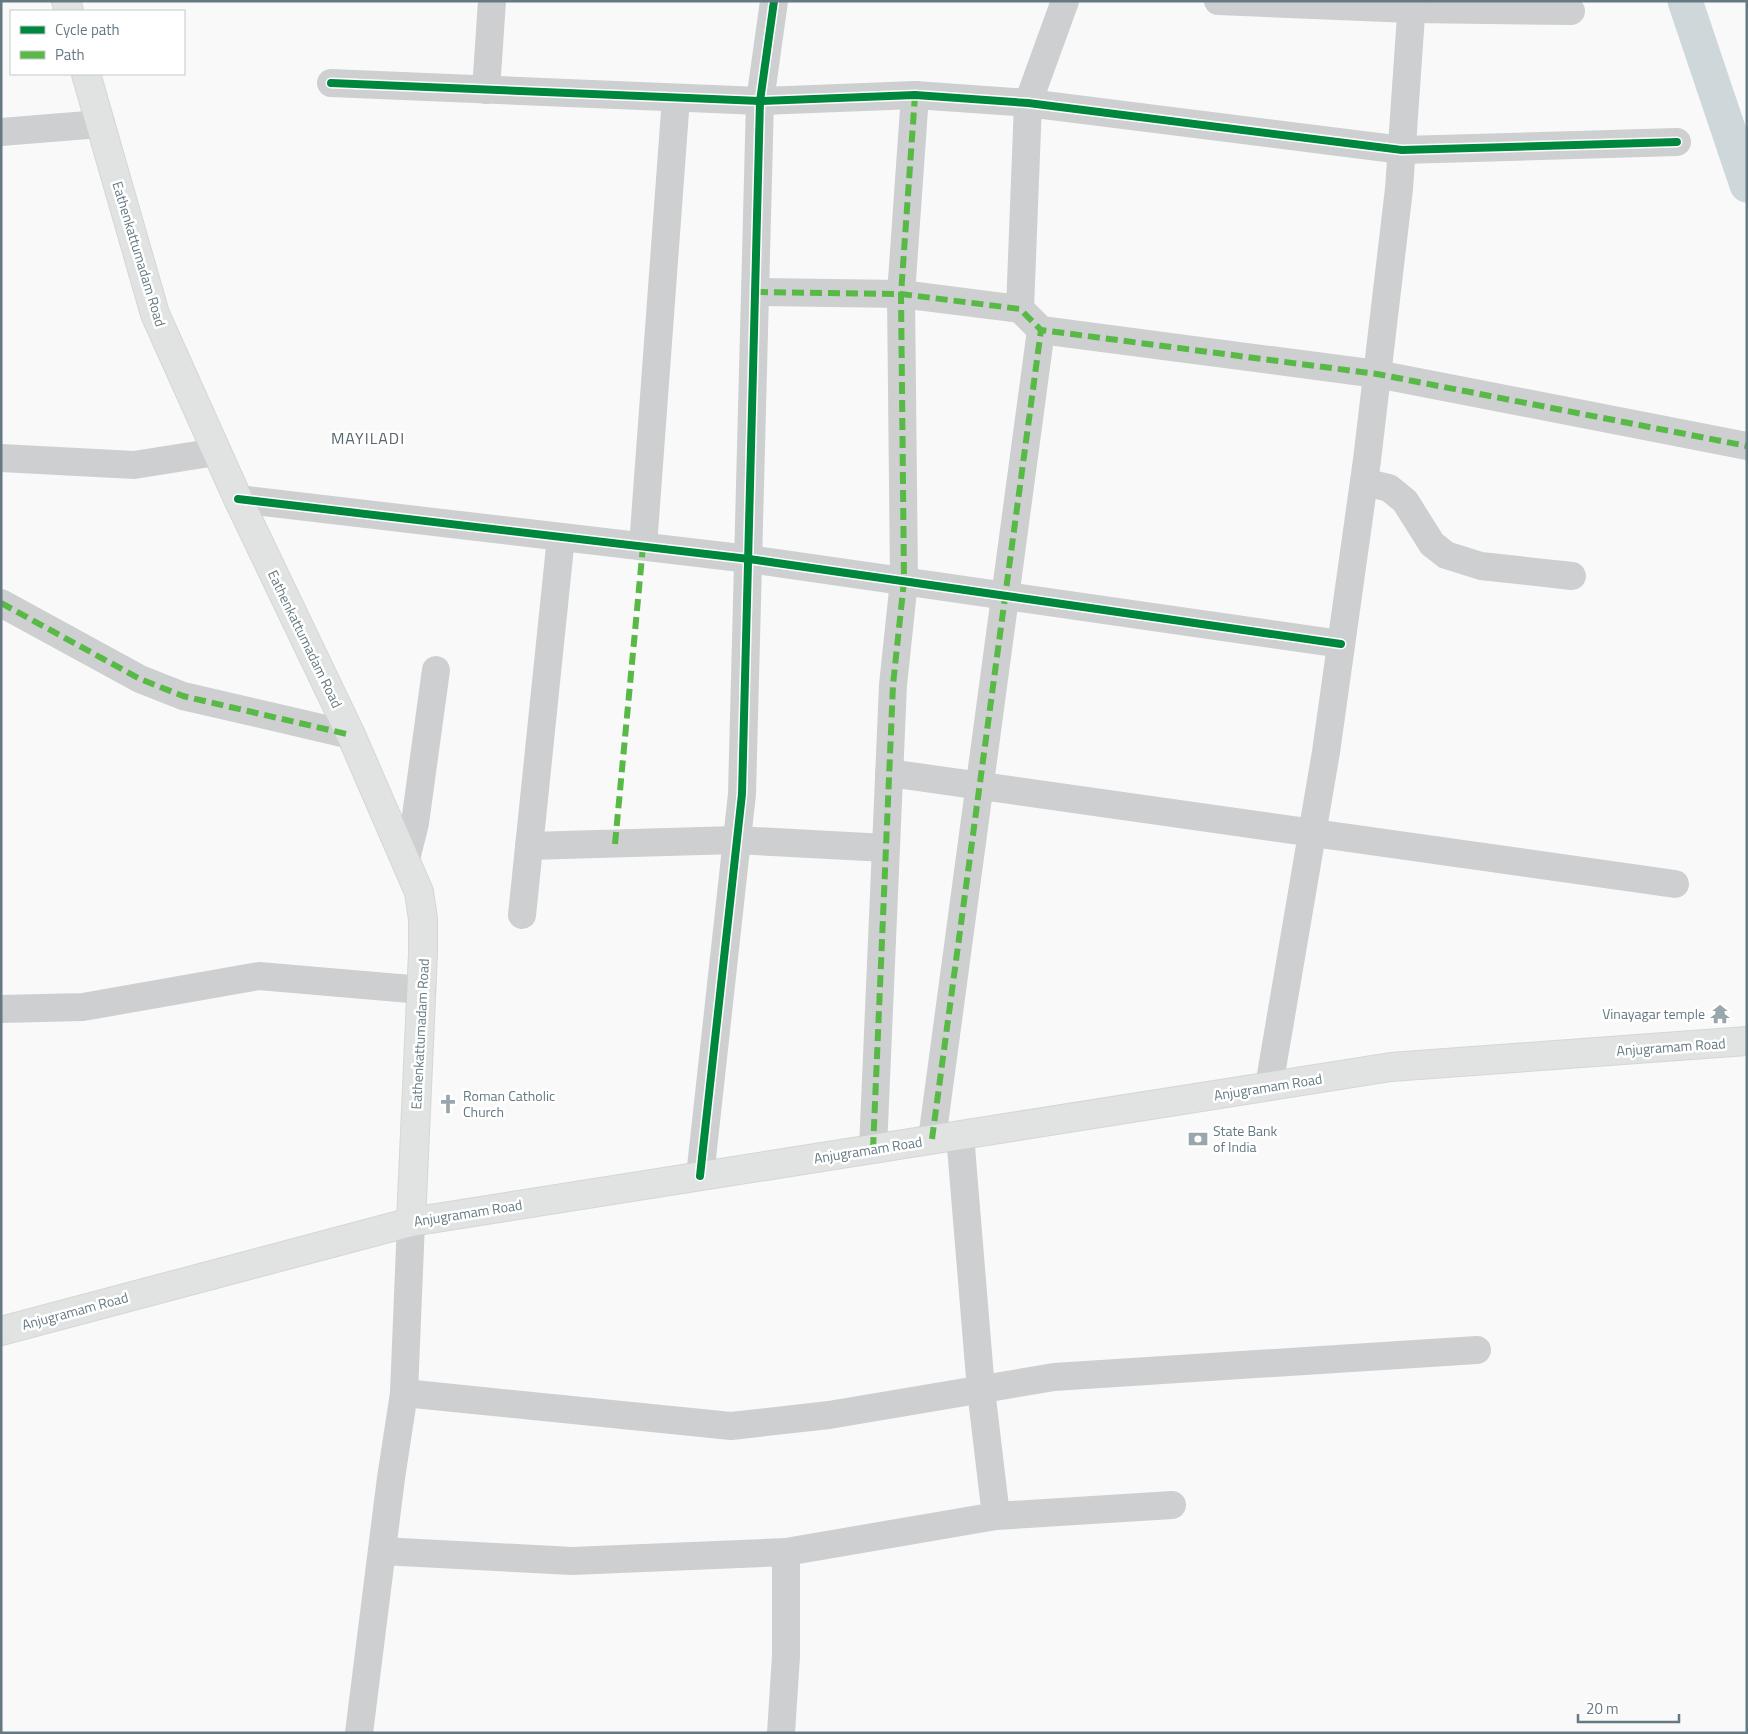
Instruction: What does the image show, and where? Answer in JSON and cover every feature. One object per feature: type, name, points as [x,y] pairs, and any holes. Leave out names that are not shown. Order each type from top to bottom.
[{"type":"main road","name":"Eathenkattumadam Road","points":[[86,75],[155,314],[216,452],[351,735],[419,892],[423,919],[422,990],[411,1222]]},
{"type":"main road","name":"Anjugramam Road","points":[[1,1331],[411,1222],[1391,1067],[1747,1041]]},
{"type":"street","points":[[486,90],[492,1]]},
{"type":"street","points":[[700,1176],[742,794],[760,101],[774,1]]},
{"type":"street","points":[[1020,309],[1028,103],[1065,1]]},
{"type":"street","points":[[1218,1],[1571,11]]},
{"type":"street","points":[[1269,1086],[1312,833],[1364,482],[1399,189],[1412,5]]},
{"type":"street","points":[[331,83],[760,101],[915,95],[1028,103],[1402,150],[1677,142]]},
{"type":"street","points":[[873,1149],[893,685],[904,581],[901,294],[915,95]]},
{"type":"street","points":[[642,546],[676,98]]},
{"type":"street","points":[[1,132],[100,124]]},
{"type":"street","points":[[756,292],[901,294],[1020,309],[1041,330],[1377,374],[1747,446]]},
{"type":"street","points":[[932,1140],[1041,330]]},
{"type":"street","points":[[1,458],[134,465],[216,452]]},
{"type":"street","points":[[1364,482],[1388,488],[1405,500],[1432,544],[1446,555],[1481,566],[1572,576]]},
{"type":"street","points":[[238,499],[749,559],[1341,644]]},
{"type":"street","points":[[522,915],[561,537]]},
{"type":"street","points":[[1,604],[140,679],[183,696],[351,735]]},
{"type":"street","points":[[406,860],[415,823],[436,670]]},
{"type":"street","points":[[889,773],[1675,884]]},
{"type":"street","points":[[529,846],[736,840],[886,848]]},
{"type":"street","points":[[1,1009],[83,1007],[259,976],[422,990]]},
{"type":"street","points":[[960,1135],[981,1390],[996,1516]]},
{"type":"street","points":[[359,1733],[391,1478],[404,1394],[411,1222]]},
{"type":"street","points":[[404,1394],[731,1426],[829,1415],[1054,1377],[1478,1350]]},
{"type":"street","points":[[382,1551],[572,1561],[786,1552],[996,1516],[1172,1505]]},
{"type":"street","points":[[781,1733],[786,1656],[786,1552]]},
{"type":"waterway","points":[[1685,1],[1747,185]]},
{"type":"marked path","points":[[873,1149],[893,685],[904,581],[901,294],[915,95]]},
{"type":"marked path","points":[[756,292],[901,294],[1020,309],[1041,330],[1377,374],[1747,446]]},
{"type":"marked path","points":[[932,1139],[1041,330]]},
{"type":"marked path","points":[[615,844],[643,546]]},
{"type":"marked path","points":[[1,603],[140,679],[183,696],[351,735]]},
{"type":"cycle path","points":[[700,1176],[742,794],[760,101],[774,1]]},
{"type":"cycle path","points":[[331,83],[760,101],[915,95],[1028,103],[1402,150],[1677,142]]},
{"type":"cycle path","points":[[238,499],[749,559],[1341,644]]},
{"type":"place","name":"Vinayagar temple","points":[[1720,1014]]},
{"type":"place","name":"Roman Catholic Church","points":[[448,1104]]},
{"type":"place","name":"State Bank of India","points":[[1198,1139]]},
{"type":"district","name":"MAYILADI","points":[[368,438]]}]
